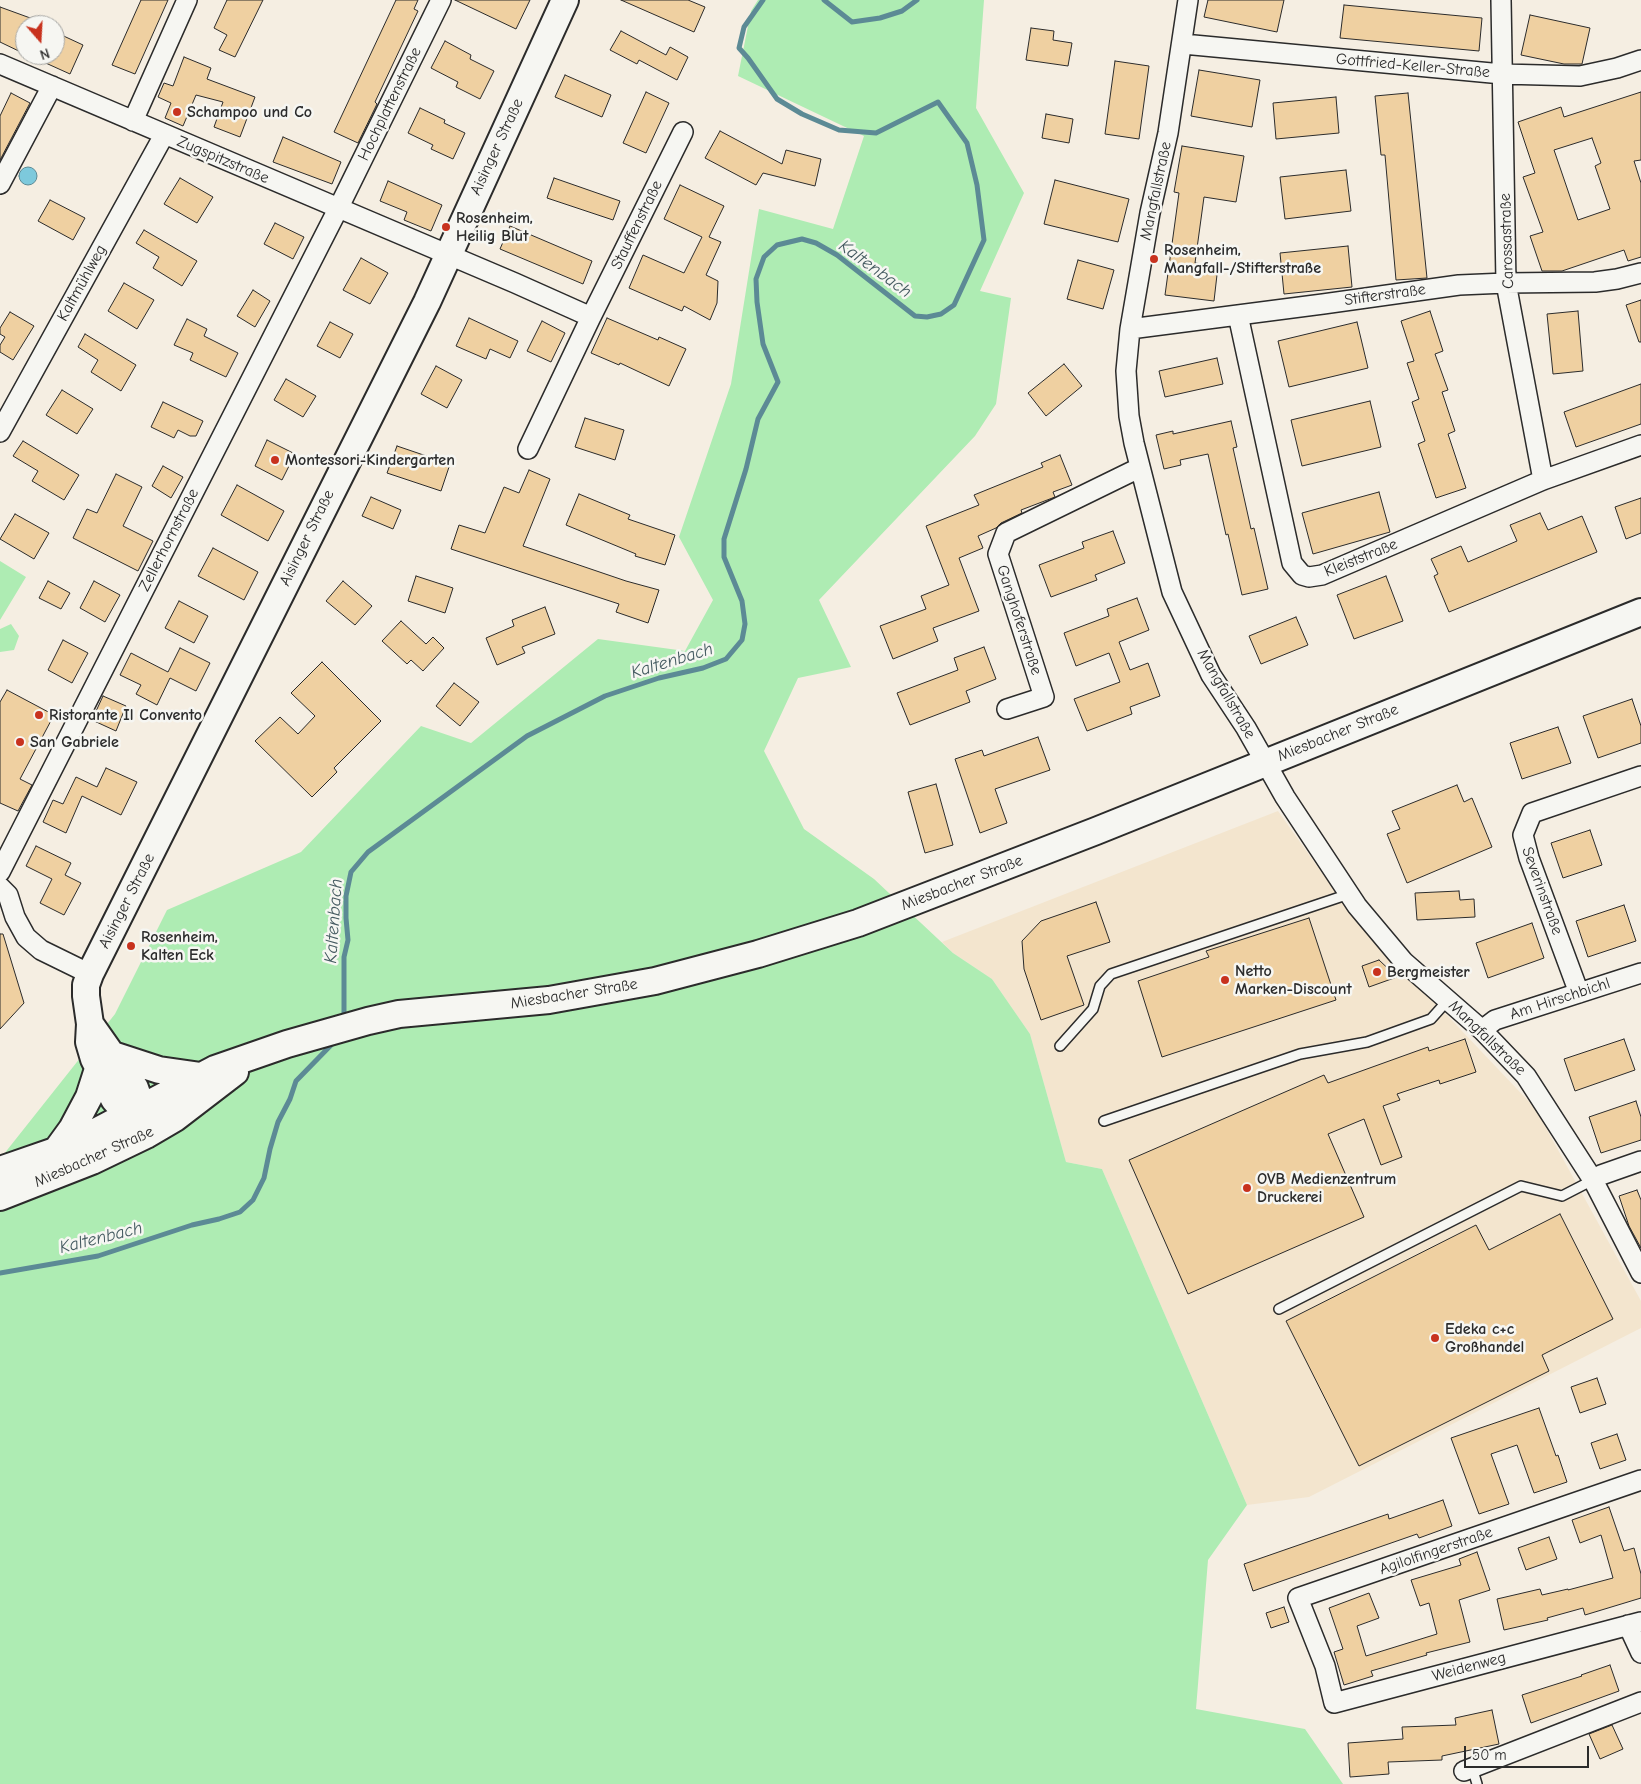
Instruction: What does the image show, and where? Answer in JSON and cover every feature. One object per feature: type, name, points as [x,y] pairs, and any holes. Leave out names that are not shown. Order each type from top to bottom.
[{"type":"main road","name":"Aisinger Straße","points":[[146,1135],[135,1112],[135,1088],[105,1062],[90,1024],[86,986],[90,974],[426,302],[565,0]]},
{"type":"main road","name":"Miesbacher Straße","points":[[0,1170],[55,1152],[232,1062],[287,1044],[399,1014],[558,998],[655,981],[758,954],[866,920],[1096,831],[1641,612]]},
{"type":"main road","name":"Miesbacher Straße","points":[[0,1197],[68,1172],[146,1135],[175,1118],[255,1056]]},
{"type":"main road","points":[[55,1152],[72,1129],[105,1062],[202,1076]]},
{"type":"street","points":[[132,121],[187,0]]},
{"type":"street","name":"Hochplattenstraße","points":[[338,209],[441,0]]},
{"type":"street","name":"Mangfallstraße","points":[[1188,0],[1183,44],[1168,133],[1150,213],[1130,329],[1126,371],[1127,400],[1139,468],[1172,592],[1211,675],[1246,728],[1285,797],[1357,906],[1404,962],[1482,1030],[1526,1076],[1592,1180],[1641,1273]]},
{"type":"street","name":"Carossastraße","points":[[1501,0],[1506,282],[1543,480]]},
{"type":"street","name":"Gottfried-Keller-Straße","points":[[1183,44],[1502,74],[1580,76],[1617,68],[1641,60]]},
{"type":"street","name":"Zugspitzstraße","points":[[0,64],[447,255]]},
{"type":"street","points":[[0,184],[52,86]]},
{"type":"street","name":"Stauffenstraße","points":[[528,449],[683,132]]},
{"type":"street","name":"Kaltmühlweg","points":[[0,432],[164,135]]},
{"type":"street","name":"Zellerhornstraße","points":[[0,872],[338,209]]},
{"type":"street","points":[[447,255],[591,317]]},
{"type":"street","name":"Stifterstraße","points":[[1130,329],[1459,285],[1506,282],[1595,282],[1641,273]]},
{"type":"street","name":"Kleiststraße","points":[[1238,315],[1292,563],[1302,575],[1309,577],[1322,575],[1543,480],[1641,445]]},
{"type":"street","name":"Ganghoferstraße","points":[[1007,710],[1044,697],[998,554],[1006,533],[1139,468]]},
{"type":"street","name":"Severinstraße","points":[[1579,993],[1522,835],[1532,813],[1641,776]]},
{"type":"street","points":[[0,887],[8,894],[15,917],[26,937],[40,950],[90,974]]},
{"type":"street","name":"Am Hirschbichl","points":[[1482,1030],[1495,1020],[1641,973]]},
{"type":"street","points":[[1592,1180],[1641,1161]]},
{"type":"street","name":"Agilolfingerstraße","points":[[1325,1666],[1298,1598],[1641,1480]]},
{"type":"street","points":[[1634,1624],[1641,1653]]},
{"type":"street","name":"Weidenweg","points":[[1325,1666],[1334,1703],[1634,1624]]},
{"type":"street","points":[[1471,1774],[1641,1702]]},
{"type":"lane","points":[[1060,1046],[1093,1009],[1100,986],[1111,974],[1349,894]]},
{"type":"lane","points":[[1104,1121],[1300,1054],[1367,1042],[1404,1029],[1431,1019],[1448,1000]]},
{"type":"lane","points":[[1279,1309],[1521,1186],[1562,1196],[1592,1180]]},
{"type":"shaded area","points":[[1278,811],[1351,914],[1535,1108],[1641,1301],[1641,1328],[1309,1497],[1247,1505],[1102,1169],[1066,1162],[1030,1034],[992,979],[953,953],[942,942]]},
{"type":"green space","points":[[758,0],[984,0],[976,108],[1024,193],[980,291],[1011,298],[996,404],[975,436],[819,600],[851,667],[798,678],[764,751],[804,829],[874,879],[953,953],[992,979],[1030,1034],[1066,1162],[1102,1169],[1247,1505],[1208,1560],[1196,1709],[1305,1729],[1343,1784],[0,1784],[0,1159],[115,1014],[167,910],[301,852],[421,726],[471,743],[598,639],[685,651],[713,600],[679,537],[731,384],[759,209],[833,229],[864,136],[738,76],[751,11]]},
{"type":"green space","points":[[0,561],[26,577],[0,620]]},
{"type":"green space","points":[[11,624],[19,636],[14,650],[0,652],[0,629]]},
{"type":"water","points":[[24,167],[32,167],[37,172],[35,183],[24,185],[19,180],[19,172]]},
{"type":"building","points":[[141,0],[168,0],[135,74],[112,65]]},
{"type":"building","points":[[227,0],[263,0],[235,57],[219,50],[227,35],[214,28]]},
{"type":"building","points":[[396,0],[418,0],[414,9],[418,11],[358,143],[334,132]]},
{"type":"building","points":[[455,0],[530,0],[516,29]]},
{"type":"building","points":[[621,0],[688,0],[705,7],[694,32]]},
{"type":"building","points":[[1208,0],[1284,0],[1277,32],[1204,17]]},
{"type":"building","points":[[1344,5],[1482,18],[1479,51],[1340,38]]},
{"type":"building","points":[[0,7],[22,15],[15,15],[15,49],[0,42]]},
{"type":"building","points":[[1530,15],[1590,28],[1582,64],[1564,64],[1521,55]]},
{"type":"building","points":[[1031,28],[1054,31],[1053,40],[1072,43],[1068,66],[1026,60]]},
{"type":"building","points":[[621,31],[666,55],[670,47],[688,57],[677,80],[639,60],[637,64],[610,50]]},
{"type":"building","points":[[65,37],[83,45],[70,74],[50,65],[65,65]]},
{"type":"building","points":[[445,41],[471,55],[470,59],[494,71],[480,99],[456,87],[458,82],[431,68]]},
{"type":"building","points":[[184,57],[211,68],[207,79],[255,97],[240,137],[214,127],[223,102],[196,95],[183,126],[165,118],[171,103],[158,97],[164,83],[173,86]]},
{"type":"building","points":[[1115,61],[1149,66],[1139,139],[1105,134]]},
{"type":"building","points":[[1199,70],[1260,80],[1252,127],[1191,116]]},
{"type":"building","points":[[565,75],[611,95],[602,117],[555,97]]},
{"type":"building","points":[[646,92],[669,103],[646,153],[623,143]]},
{"type":"building","points":[[1641,92],[1641,160],[1634,161],[1641,183],[1641,257],[1628,261],[1624,250],[1562,271],[1542,271],[1530,236],[1543,232],[1523,177],[1535,173],[1518,122],[1561,107],[1564,117]],"holes":[[[1592,138],[1601,163],[1595,166],[1610,209],[1578,220],[1554,150]]]},
{"type":"building","points":[[11,93],[30,103],[0,160],[0,116]]},
{"type":"building","points":[[1408,93],[1427,278],[1396,280],[1385,155],[1381,155],[1375,96]]},
{"type":"building","points":[[1336,97],[1339,133],[1276,139],[1273,103]]},
{"type":"building","points":[[420,108],[445,120],[444,123],[465,133],[453,159],[431,149],[433,145],[408,133]]},
{"type":"building","points":[[1046,114],[1073,119],[1069,143],[1042,138]]},
{"type":"building","points":[[720,131],[782,164],[786,150],[821,159],[815,186],[763,173],[756,185],[705,158]]},
{"type":"building","points":[[283,137],[341,162],[332,184],[273,162]]},
{"type":"building","points":[[1182,146],[1244,156],[1236,202],[1204,197],[1195,263],[1218,266],[1214,301],[1165,295],[1179,193],[1174,192]]},
{"type":"building","points":[[1346,170],[1351,211],[1285,219],[1280,177]]},
{"type":"building","points":[[180,178],[213,197],[197,223],[164,204]]},
{"type":"building","points":[[554,178],[620,201],[613,220],[547,198]]},
{"type":"building","points":[[1055,180],[1129,199],[1118,242],[1044,224]]},
{"type":"building","points":[[388,181],[442,205],[431,231],[404,220],[407,212],[380,201]]},
{"type":"building","points":[[680,185],[724,206],[709,237],[721,242],[706,275],[718,281],[717,303],[710,320],[684,306],[682,311],[629,288],[643,255],[684,273],[702,237],[664,219]]},
{"type":"building","points":[[50,200],[85,218],[73,240],[38,221]]},
{"type":"building","points":[[275,223],[304,237],[293,259],[264,244]]},
{"type":"building","points":[[510,226],[592,261],[583,284],[500,249]]},
{"type":"building","points":[[144,230],[197,261],[182,286],[153,268],[159,257],[136,243]]},
{"type":"building","points":[[1348,246],[1352,287],[1284,294],[1280,253]]},
{"type":"building","points":[[361,258],[388,273],[370,304],[343,290]]},
{"type":"building","points":[[1078,260],[1114,270],[1103,309],[1067,299]]},
{"type":"building","points":[[124,283],[154,300],[137,329],[108,311]]},
{"type":"building","points":[[253,290],[270,301],[255,327],[237,316]]},
{"type":"building","points":[[1641,300],[1641,342],[1639,342],[1626,305]]},
{"type":"building","points":[[1430,311],[1443,351],[1435,354],[1448,390],[1442,392],[1455,431],[1448,434],[1466,488],[1436,498],[1418,444],[1425,441],[1412,402],[1419,399],[1407,363],[1414,361],[1401,321]]},
{"type":"building","points":[[1578,311],[1583,371],[1553,374],[1547,314]]},
{"type":"building","points":[[10,312],[34,326],[13,360],[0,352],[0,345],[5,337],[0,334],[0,328]]},
{"type":"building","points":[[469,318],[518,341],[510,358],[490,349],[486,359],[456,346]]},
{"type":"building","points":[[607,318],[658,340],[659,337],[686,349],[669,386],[620,363],[619,365],[591,353]]},
{"type":"building","points":[[187,319],[207,329],[204,336],[238,353],[226,377],[190,360],[193,353],[174,345]]},
{"type":"building","points":[[542,321],[565,333],[551,362],[527,351]]},
{"type":"building","points":[[330,322],[353,334],[340,358],[317,346]]},
{"type":"building","points":[[1357,322],[1368,368],[1289,387],[1278,341]]},
{"type":"building","points":[[85,334],[136,365],[121,391],[91,372],[98,360],[78,347]]},
{"type":"building","points":[[1217,358],[1223,384],[1165,397],[1159,371]]},
{"type":"building","points":[[1064,364],[1082,386],[1046,416],[1028,393]]},
{"type":"building","points":[[436,366],[462,380],[447,408],[421,394]]},
{"type":"building","points":[[286,379],[316,396],[303,417],[274,400]]},
{"type":"building","points":[[1641,384],[1641,424],[1576,447],[1564,412]]},
{"type":"building","points":[[62,390],[93,409],[77,434],[46,415]]},
{"type":"building","points":[[1370,401],[1381,447],[1302,466],[1291,420]]},
{"type":"building","points":[[163,402],[203,421],[196,436],[190,436],[178,430],[174,438],[151,427]]},
{"type":"building","points":[[585,418],[624,430],[615,460],[575,447]]},
{"type":"building","points":[[1231,421],[1237,447],[1233,448],[1251,529],[1254,528],[1268,589],[1242,595],[1208,454],[1180,460],[1181,465],[1164,469],[1156,435],[1173,431],[1173,434]]},
{"type":"building","name":"Montessori-Kindergarten","points":[[267,440],[295,454],[282,480],[255,466]]},
{"type":"building","points":[[23,441],[79,475],[64,500],[32,481],[38,471],[13,456]]},
{"type":"building","points":[[397,446],[450,464],[441,491],[387,473]]},
{"type":"building","points":[[1060,455],[1072,485],[1053,492],[1055,497],[1021,510],[1022,513],[978,536],[983,548],[959,558],[979,611],[933,628],[938,641],[893,659],[880,626],[926,609],[921,596],[949,585],[926,526],[979,505],[974,495],[1043,467],[1041,463]]},
{"type":"building","points":[[163,466],[183,477],[171,498],[152,486]]},
{"type":"building","points":[[529,470],[550,479],[523,546],[626,581],[659,590],[648,623],[616,612],[619,604],[451,549],[459,525],[485,533],[504,487],[519,493]]},
{"type":"building","points":[[116,474],[142,487],[123,526],[153,541],[138,571],[73,538],[87,509],[97,513]]},
{"type":"building","points":[[237,485],[284,511],[268,541],[221,515]]},
{"type":"building","points":[[1379,492],[1390,532],[1313,554],[1302,513]]},
{"type":"building","points":[[579,494],[630,515],[628,519],[675,535],[665,565],[635,556],[636,554],[566,525]]},
{"type":"building","points":[[371,497],[401,510],[393,529],[362,516]]},
{"type":"building","points":[[1641,498],[1641,533],[1626,539],[1615,507]]},
{"type":"building","points":[[1540,513],[1548,530],[1582,516],[1597,552],[1449,612],[1434,576],[1438,574],[1431,559],[1461,546],[1468,562],[1517,541],[1510,525]]},
{"type":"building","points":[[15,514],[49,533],[34,559],[0,539]]},
{"type":"building","points":[[1113,531],[1125,563],[1095,575],[1097,580],[1051,597],[1039,565],[1084,548],[1082,542]]},
{"type":"building","points":[[213,548],[258,572],[244,600],[198,576]]},
{"type":"building","points":[[416,576],[453,588],[445,613],[408,601]]},
{"type":"building","points":[[1386,576],[1403,621],[1354,639],[1337,595]]},
{"type":"building","points":[[48,581],[70,593],[61,609],[39,598]]},
{"type":"building","points":[[94,581],[120,595],[105,622],[80,608]]},
{"type":"building","points":[[343,581],[372,606],[355,625],[326,601]]},
{"type":"building","points":[[1137,598],[1149,630],[1119,642],[1130,670],[1148,663],[1160,696],[1130,707],[1132,714],[1087,731],[1074,699],[1120,682],[1109,653],[1076,666],[1064,633],[1109,616],[1107,609]]},
{"type":"building","points":[[179,601],[208,616],[194,643],[165,628]]},
{"type":"building","points":[[545,607],[555,634],[522,647],[525,653],[497,665],[486,638],[514,626],[512,620]]},
{"type":"building","points":[[1296,617],[1308,645],[1261,664],[1249,636]]},
{"type":"building","points":[[401,621],[426,644],[433,637],[444,648],[423,671],[411,660],[407,664],[382,641]]},
{"type":"building","points":[[63,640],[88,653],[72,683],[48,670]]},
{"type":"building","points":[[984,647],[996,679],[966,691],[970,702],[910,725],[897,693],[958,670],[954,658]]},
{"type":"building","points":[[180,648],[210,663],[196,691],[170,678],[157,705],[136,694],[141,685],[120,675],[131,653],[168,672]]},
{"type":"building","points":[[322,662],[381,721],[334,768],[337,772],[312,797],[255,741],[280,717],[298,734],[315,716],[291,693]]},
{"type":"building","points":[[454,683],[479,702],[460,726],[436,706]]},
{"type":"building","name":"San Gabriele","points":[[7,690],[54,715],[20,779],[32,785],[18,811],[0,803],[0,702]]},
{"type":"building","points":[[103,696],[126,706],[116,731],[92,720]]},
{"type":"building","points":[[1632,699],[1641,726],[1641,743],[1598,758],[1583,716]]},
{"type":"building","points":[[1558,727],[1571,763],[1522,779],[1510,743]]},
{"type":"building","points":[[1038,737],[1050,770],[995,789],[1007,823],[980,833],[955,759],[982,750],[984,756]]},
{"type":"building","points":[[106,768],[137,782],[121,815],[82,796],[66,833],[43,822],[53,800],[63,804],[76,777],[97,787]]},
{"type":"building","points":[[936,784],[953,845],[925,853],[908,792]]},
{"type":"building","points":[[1457,785],[1464,802],[1472,798],[1492,847],[1407,883],[1387,834],[1400,829],[1392,811]]},
{"type":"building","points":[[1590,830],[1602,865],[1563,878],[1551,843]]},
{"type":"building","points":[[36,846],[71,863],[65,875],[81,883],[64,915],[40,903],[52,879],[26,866]]},
{"type":"building","points":[[1459,891],[1460,900],[1474,899],[1475,917],[1417,920],[1415,893]]},
{"type":"building","points":[[1096,902],[1110,942],[1067,956],[1084,1005],[1041,1020],[1024,969],[1022,941],[1041,921]]},
{"type":"building","points":[[1624,905],[1636,941],[1588,957],[1576,921]]},
{"type":"building","points":[[1309,918],[1336,1000],[1162,1057],[1138,981],[1209,957],[1206,951]]},
{"type":"building","points":[[1532,923],[1544,958],[1488,978],[1476,943]]},
{"type":"building","points":[[0,934],[3,934],[24,1003],[0,1029]]},
{"type":"building","name":"Bergmeister","points":[[1379,960],[1397,977],[1369,987],[1362,966]]},
{"type":"building","name":"OVB Medienzentrum Druckerei","points":[[1465,1039],[1476,1072],[1440,1084],[1439,1080],[1397,1094],[1400,1100],[1383,1106],[1402,1157],[1381,1165],[1364,1119],[1328,1134],[1364,1217],[1188,1294],[1129,1160],[1324,1075],[1328,1083],[1428,1047],[1429,1051]]},
{"type":"building","points":[[1624,1039],[1635,1070],[1575,1091],[1564,1059]]},
{"type":"building","points":[[1636,1101],[1641,1117],[1641,1140],[1601,1153],[1589,1117]]},
{"type":"building","points":[[1637,1190],[1641,1200],[1641,1248],[1629,1226],[1619,1196]]},
{"type":"building","name":"Edeka c+c Großhandel","points":[[1560,1214],[1613,1319],[1542,1355],[1549,1371],[1359,1466],[1286,1321],[1476,1225],[1489,1250]]},
{"type":"building","points":[[1597,1378],[1606,1404],[1580,1413],[1571,1387]]},
{"type":"building","points":[[1539,1408],[1567,1482],[1534,1493],[1517,1445],[1491,1454],[1509,1504],[1479,1514],[1451,1438]]},
{"type":"building","points":[[1617,1434],[1626,1460],[1600,1469],[1591,1443]]},
{"type":"building","points":[[1443,1500],[1452,1526],[1419,1538],[1417,1534],[1253,1591],[1244,1564],[1388,1514],[1389,1519]]},
{"type":"building","points":[[1609,1507],[1624,1551],[1634,1548],[1641,1574],[1641,1598],[1585,1615],[1583,1608],[1547,1618],[1548,1620],[1504,1630],[1497,1599],[1540,1589],[1542,1595],[1613,1578],[1601,1535],[1580,1543],[1572,1520]]},
{"type":"building","points":[[1549,1537],[1557,1559],[1526,1570],[1518,1548]]},
{"type":"building","points":[[1477,1552],[1490,1590],[1459,1600],[1470,1642],[1426,1653],[1427,1655],[1371,1671],[1373,1676],[1344,1685],[1334,1652],[1343,1649],[1329,1608],[1369,1593],[1379,1618],[1357,1626],[1366,1656],[1437,1634],[1429,1603],[1420,1606],[1411,1580],[1461,1565],[1459,1559]]},
{"type":"building","points":[[1284,1607],[1289,1622],[1271,1628],[1266,1613]]},
{"type":"building","points":[[1610,1665],[1619,1691],[1531,1723],[1522,1695]]},
{"type":"building","points":[[1492,1710],[1499,1744],[1442,1756],[1442,1760],[1388,1762],[1389,1774],[1350,1777],[1348,1743],[1403,1739],[1402,1727],[1456,1725],[1455,1718]]},
{"type":"building","points":[[1612,1725],[1623,1749],[1600,1759],[1589,1734]]},
{"type":"waterway","name":"Kaltenbach","points":[[344,1020],[344,957],[348,940],[346,896],[351,872],[368,852],[527,736],[605,696],[659,678],[703,668],[726,659],[742,640],[745,624],[742,601],[724,557],[724,539],[746,469],[758,419],[778,382],[763,344],[757,302],[756,279],[764,257],[777,245],[802,239],[816,243],[837,255],[915,316],[927,317],[941,314],[954,305],[984,240],[977,185],[967,143],[938,102],[876,133],[839,130],[802,114],[777,99],[739,48],[744,27],[763,0]]},
{"type":"waterway","name":"Kaltenbach","points":[[824,0],[852,22],[880,18],[902,11],[917,0]]},
{"type":"waterway","name":"Kaltenbach","points":[[0,1273],[98,1256],[192,1225],[240,1212],[253,1200],[264,1178],[278,1122],[290,1099],[296,1081],[336,1040]]},
{"type":"place","name":"Schampoo und Co","points":[[177,112]]},
{"type":"place","name":"Rosenheim, Heilig Blut","points":[[446,227]]},
{"type":"place","name":"Rosenheim, Mangfall-/Stifterstraße","points":[[1154,259]]},
{"type":"place","name":"Montessori-Kindergarten","points":[[275,460]]},
{"type":"place","name":"Ristorante Il Convento","points":[[39,715]]},
{"type":"place","name":"San Gabriele","points":[[20,742]]},
{"type":"place","name":"Rosenheim, Kalten Eck","points":[[131,946]]},
{"type":"place","name":"Bergmeister","points":[[1377,972]]},
{"type":"place","name":"Netto Marken-Discount","points":[[1225,980]]},
{"type":"place","name":"OVB Medienzentrum Druckerei","points":[[1247,1188]]},
{"type":"place","name":"Edeka c+c Großhandel","points":[[1435,1338]]}]
